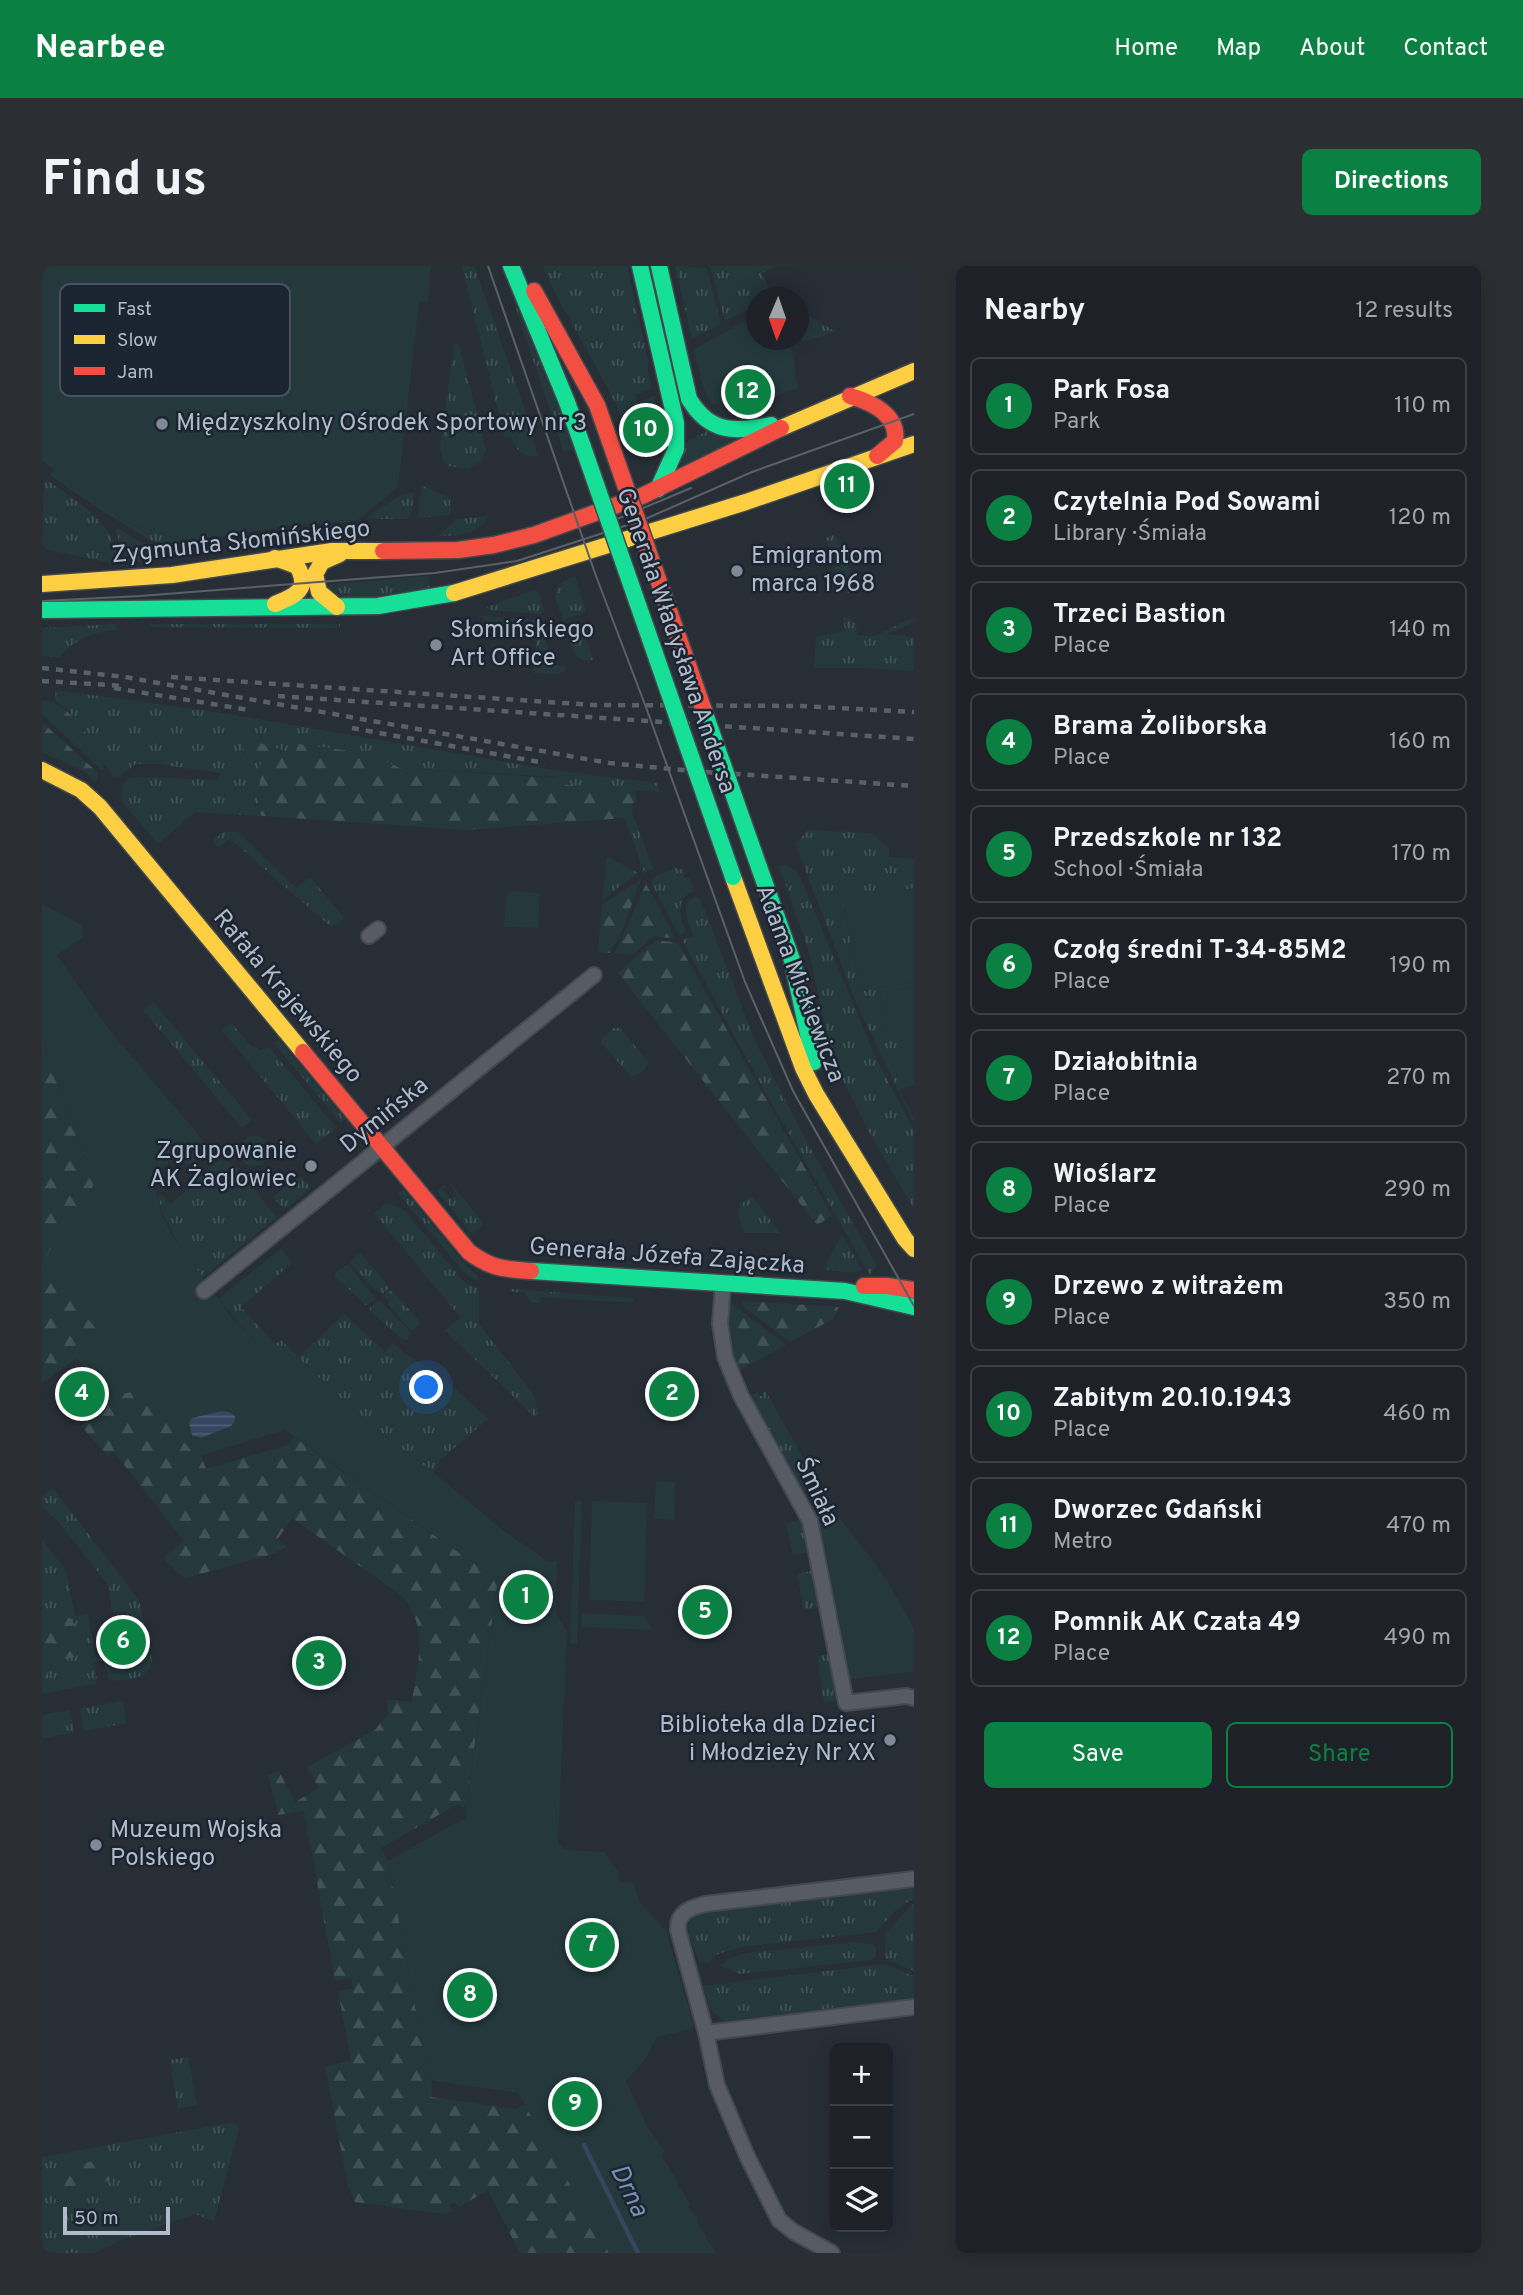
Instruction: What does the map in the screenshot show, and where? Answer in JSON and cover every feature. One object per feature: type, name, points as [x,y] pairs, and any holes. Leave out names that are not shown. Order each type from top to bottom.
[{"type":"main road","name":"Generała Władysława Andersa","points":[[511,266],[567,402],[733,877]]},
{"type":"main road","name":"Generała Władysława Andersa","points":[[523,266],[540,306],[597,405],[759,867]]},
{"type":"main road","points":[[640,266],[677,436],[674,456],[658,489]]},
{"type":"main road","points":[[659,266],[689,399],[699,415],[720,428],[741,431],[796,420]]},
{"type":"main road","name":"Zygmunta Słomińskiego","points":[[42,584],[165,576],[275,558],[349,550],[443,551],[494,545],[555,529],[658,489],[796,420],[914,371]]},
{"type":"main road","points":[[850,396],[868,402],[882,411],[894,428],[895,440],[873,460]]},
{"type":"main road","points":[[42,611],[393,605],[453,593],[692,519],[914,444]]},
{"type":"main road","points":[[337,607],[319,592],[315,574],[327,559],[349,550]]},
{"type":"main road","points":[[267,608],[296,595],[302,583],[302,575],[297,566],[275,558]]},
{"type":"main road","name":"Rafała Krajewskiego","points":[[42,771],[81,790],[108,816],[469,1252],[487,1265]]},
{"type":"main road","name":"Adama Mickiewicza","points":[[759,867],[792,960],[810,1051],[847,1142]]},
{"type":"main road","name":"Adama Mickiewicza","points":[[733,877],[803,1068],[816,1094],[909,1244],[914,1267]]},
{"type":"main road","name":"Generała Józefa Zajączka","points":[[487,1265],[514,1270],[845,1291],[914,1307]]},
{"type":"main road","name":"Generała Józefa Zajączka","points":[[845,1291],[875,1285],[914,1290]]},
{"type":"street","name":"Dymińska","points":[[204,1292],[594,975]]},
{"type":"street","name":"Śmiała","points":[[723,1283],[720,1338],[736,1384],[810,1521],[846,1703],[906,1696],[914,1698]]},
{"type":"street","points":[[832,2253],[783,2225],[747,2155],[717,2085],[678,1930],[678,1920],[685,1911],[705,1904],[914,1879]]},
{"type":"street","points":[[706,2033],[914,2007]]},
{"type":"green space","points":[[42,266],[431,266],[428,301],[419,302],[398,487],[358,520],[317,522],[185,541],[128,523],[42,461]]},
{"type":"green space","points":[[462,266],[474,266],[522,401],[538,456],[524,455],[511,437],[505,439]]},
{"type":"green space","points":[[542,266],[627,266],[652,388],[635,395],[637,413],[634,420],[626,426],[562,306]]},
{"type":"green space","points":[[675,266],[707,268],[721,324],[692,339]]},
{"type":"green space","points":[[710,266],[776,266],[762,273],[768,287],[746,287],[746,310],[725,321]]},
{"type":"green space","points":[[510,291],[548,380],[574,449],[564,452]]},
{"type":"green space","points":[[809,315],[836,332],[809,340]]},
{"type":"green space","points":[[746,320],[746,350],[792,350],[798,388],[741,408],[711,403],[702,385],[694,349]]},
{"type":"green space","points":[[454,343],[459,345],[486,449],[481,461],[467,469],[448,466],[443,460],[440,448]]},
{"type":"green space","points":[[654,396],[661,429],[650,432],[648,427],[642,429],[643,435],[638,436],[635,430],[636,437],[630,439],[627,432],[640,419],[641,401]]},
{"type":"green space","points":[[707,431],[735,440],[679,471],[685,443]]},
{"type":"green space","points":[[54,470],[128,523],[185,541],[284,527],[176,544],[162,544],[150,540],[99,509],[50,475]]},
{"type":"green space","points":[[47,480],[83,506],[103,525],[117,550],[120,565],[45,549],[42,545],[44,482]]},
{"type":"green space","points":[[421,485],[450,500],[451,512],[448,515],[418,518]]},
{"type":"green space","points":[[414,492],[408,519],[369,519],[369,515],[402,495]]},
{"type":"green space","points":[[489,516],[473,531],[453,536],[438,536],[457,519]]},
{"type":"green space","points":[[358,521],[297,525],[317,522]]},
{"type":"green space","points":[[117,528],[165,557],[128,563],[115,530]]},
{"type":"green space","points":[[833,535],[840,541],[856,591],[848,593],[844,582],[839,584],[826,538]]},
{"type":"green space","points":[[429,576],[430,589],[387,596],[343,599],[321,585]]},
{"type":"green space","points":[[575,576],[586,612],[563,620],[556,599],[557,588]]},
{"type":"green space","points":[[534,590],[538,592],[544,610],[541,614],[490,610],[487,607]]},
{"type":"green space","points":[[482,616],[541,620],[552,665],[566,666],[565,670],[557,674],[534,673],[534,635],[526,631],[493,628]]},
{"type":"green space","points":[[843,617],[854,622],[857,635],[875,636],[914,617],[914,622],[887,634],[914,637],[914,671],[814,668],[816,637],[845,630]]},
{"type":"green space","points":[[580,623],[593,660],[581,659],[571,646],[566,628]]},
{"type":"green space","points":[[116,624],[117,630],[85,638],[59,657],[42,656],[42,628]]},
{"type":"green space","points":[[150,624],[340,624],[340,628],[150,627]]},
{"type":"green space","points":[[55,690],[216,712],[559,771],[657,783],[660,792],[557,784],[557,777],[400,768],[368,753],[298,744],[295,754],[244,738],[261,759],[258,812],[262,816],[195,812],[158,844],[121,800],[122,785],[130,778],[142,777],[218,780],[221,773],[158,764],[136,764],[115,779],[68,710],[56,702]]},
{"type":"green space","points":[[42,700],[63,708],[79,724],[105,763],[103,771],[42,714]]},
{"type":"green space","points":[[42,722],[98,773],[96,782],[85,772],[42,752]]},
{"type":"green space","points":[[244,738],[295,754],[298,744],[368,753],[400,768],[557,778],[558,784],[635,790],[636,799],[625,818],[466,830],[262,816],[258,812],[261,760],[243,759]]},
{"type":"green space","points":[[633,805],[632,812],[653,869],[644,873],[625,818]]},
{"type":"green space","points":[[809,830],[872,833],[889,849],[889,857],[914,859],[914,888],[843,902],[861,991],[914,982],[914,987],[880,994],[888,1034],[901,1032],[908,1073],[914,1073],[914,1086],[899,1089],[914,1123],[855,1000],[795,843]]},
{"type":"green space","points":[[223,832],[238,832],[296,888],[310,877],[344,918],[337,925],[330,926],[230,839],[218,847],[212,841]]},
{"type":"green space","points":[[606,858],[638,873],[603,899]]},
{"type":"green space","points":[[785,865],[798,872],[875,1056],[914,1131],[914,1209],[869,1132],[832,1058],[809,952],[779,866]]},
{"type":"green space","points":[[676,868],[683,870],[685,878],[689,877],[694,891],[681,903],[686,932],[679,935],[651,882],[656,876]]},
{"type":"green space","points":[[641,879],[621,934],[610,953],[598,952],[602,905]]},
{"type":"green space","points":[[646,884],[676,939],[654,936],[632,955],[615,953]]},
{"type":"green space","points":[[914,888],[914,982],[861,991],[843,901]]},
{"type":"green space","points":[[510,891],[540,893],[538,928],[504,927],[506,896]]},
{"type":"green space","points":[[695,896],[701,900],[755,1041],[807,1142],[877,1266],[870,1275],[682,940],[693,936],[686,909]]},
{"type":"green space","points":[[42,904],[82,925],[84,937],[57,955],[108,1028],[212,1151],[187,1166],[179,1155],[151,1176],[162,1214],[171,1233],[230,1315],[255,1341],[270,1351],[298,1358],[368,1424],[433,1472],[504,1531],[549,1562],[557,1560],[556,1614],[567,1631],[558,1844],[567,1850],[604,1852],[618,1871],[620,1883],[633,1882],[639,1901],[666,1931],[694,2026],[657,2037],[646,2058],[626,2081],[647,2126],[665,2152],[661,2156],[716,2253],[609,2253],[518,2093],[429,2080],[388,1861],[465,1818],[498,1580],[285,1430],[196,1457],[142,1389],[108,1398],[78,1359],[98,1331],[42,1262],[95,1183],[42,1038]]},
{"type":"green space","points":[[656,940],[678,943],[832,1216],[817,1225],[618,973]]},
{"type":"green space","points":[[914,987],[914,1073],[908,1074],[901,1033],[888,1034],[880,993]]},
{"type":"green space","points":[[153,1002],[252,1120],[242,1128],[143,1010]]},
{"type":"green space","points":[[231,1023],[251,1046],[262,1050],[269,1047],[336,1128],[316,1144],[222,1030]]},
{"type":"green space","points":[[615,1027],[621,1029],[648,1062],[644,1070],[636,1076],[631,1077],[601,1042]]},
{"type":"green space","points":[[42,1038],[92,1175],[104,1170],[114,1324],[82,1364],[77,1358],[42,1383]]},
{"type":"green space","points":[[279,1040],[345,1119],[341,1123],[274,1043]]},
{"type":"green space","points":[[254,1136],[260,1137],[268,1145],[268,1157],[260,1165],[254,1166],[248,1165],[240,1157],[239,1151],[240,1145],[248,1137]]},
{"type":"green space","points":[[218,1161],[232,1163],[277,1217],[203,1277],[170,1229],[158,1196],[161,1194],[170,1204]]},
{"type":"green space","points":[[300,1175],[311,1188],[284,1210],[273,1197]]},
{"type":"green space","points":[[449,1181],[484,1224],[472,1234],[437,1191],[444,1185],[446,1187],[443,1190],[451,1199],[457,1195]]},
{"type":"green space","points":[[404,1190],[479,1279],[474,1280],[463,1271],[398,1193]]},
{"type":"green space","points":[[750,1197],[781,1233],[744,1233],[738,1213],[741,1205]]},
{"type":"green space","points":[[387,1203],[404,1210],[465,1283],[479,1288],[479,1324],[534,1395],[538,1413],[535,1417],[445,1331],[460,1317],[374,1213]]},
{"type":"green space","points":[[842,1234],[862,1270],[856,1273],[826,1270],[825,1266]]},
{"type":"green space","points":[[281,1249],[292,1263],[241,1307],[275,1344],[281,1340],[299,1357],[344,1314],[385,1352],[393,1343],[440,1375],[488,1419],[440,1460],[433,1472],[368,1424],[298,1358],[270,1351],[255,1341],[218,1299]]},
{"type":"green space","points":[[361,1254],[388,1286],[382,1294],[350,1263]]},
{"type":"green space","points":[[349,1265],[376,1299],[366,1305],[335,1277],[335,1273]]},
{"type":"green space","points":[[512,1289],[633,1298],[633,1303],[541,1297],[540,1303],[532,1303],[524,1293],[509,1291]]},
{"type":"green space","points":[[393,1291],[419,1321],[420,1325],[412,1331],[387,1304],[389,1301],[384,1296]]},
{"type":"green space","points":[[379,1300],[411,1332],[407,1340],[402,1339],[370,1311]]},
{"type":"green space","points":[[727,1300],[786,1345],[740,1370],[727,1337]]},
{"type":"green space","points":[[741,1301],[839,1307],[833,1319],[790,1342],[745,1308]]},
{"type":"green space","points":[[151,1372],[196,1457],[201,1455],[206,1469],[288,1445],[294,1437],[498,1580],[466,1807],[456,1805],[381,1848],[388,1861],[429,2080],[432,2081],[431,2097],[516,2109],[525,2104],[609,2253],[520,2253],[488,2190],[459,2207],[455,2202],[450,2205],[453,2211],[444,2214],[355,2202],[348,2186],[325,2066],[351,2061],[338,1991],[353,1988],[351,1978],[335,1981],[304,1811],[278,1815],[268,1775],[279,1771],[295,1802],[319,1788],[307,1767],[375,1730],[388,1714],[387,1699],[412,1702],[419,1647],[416,1621],[402,1596],[292,1518],[277,1540],[287,1547],[270,1555],[186,1578],[181,1576],[163,1558],[184,1541],[114,1452],[108,1456],[81,1426],[110,1401],[100,1387]]},
{"type":"green space","points":[[758,1392],[759,1396],[763,1396],[762,1392],[766,1392],[818,1484],[803,1492],[750,1396]]},
{"type":"green space","points":[[656,1481],[675,1482],[674,1520],[654,1519]]},
{"type":"green space","points":[[53,1488],[139,1600],[152,1661],[147,1672],[142,1675],[112,1681],[108,1677],[104,1660],[94,1662],[97,1680],[95,1684],[42,1694],[42,1539],[66,1571],[75,1616],[88,1614],[95,1657],[133,1651],[126,1611],[112,1612],[109,1586],[57,1520],[42,1507],[42,1496]]},
{"type":"green space","points":[[575,1501],[582,1501],[577,1644],[570,1643]]},
{"type":"green space","points":[[592,1501],[647,1503],[644,1602],[589,1600]]},
{"type":"green space","points":[[829,1504],[885,1577],[914,1628],[914,1672],[850,1679],[816,1512]]},
{"type":"green space","points":[[801,1520],[810,1552],[793,1555],[786,1523]]},
{"type":"green space","points":[[814,1570],[821,1607],[804,1610],[797,1574]]},
{"type":"green space","points":[[60,1609],[78,1630],[78,1649],[75,1657],[56,1661],[48,1677],[42,1678],[42,1613]]},
{"type":"green space","points":[[582,1613],[644,1616],[653,1630],[582,1627]]},
{"type":"green space","points":[[829,1654],[837,1698],[824,1703],[817,1656]]},
{"type":"green space","points":[[123,1701],[127,1723],[84,1731],[80,1709]]},
{"type":"green space","points":[[70,1710],[74,1733],[42,1738],[42,1715]]},
{"type":"green space","points":[[914,1888],[914,1898],[896,1910],[876,1932],[742,1947],[718,1954],[708,1963],[699,1962],[687,1929],[691,1919],[703,1913]]},
{"type":"green space","points":[[914,1903],[914,1971],[886,1959],[884,1935]]},
{"type":"green space","points":[[855,1942],[872,1944],[876,1947],[876,1957],[871,1960],[739,1974],[721,1966],[730,1958],[747,1953]]},
{"type":"green space","points":[[884,1964],[914,1976],[914,1998],[724,2021],[710,2009],[703,1986]]},
{"type":"green space","points":[[188,2057],[197,2105],[178,2109],[170,2060]]},
{"type":"green space","points":[[234,2122],[239,2128],[214,2221],[195,2214],[94,2253],[42,2253],[42,2157]]},
{"type":"green space","points":[[95,2160],[106,2160],[110,2180],[56,2201],[54,2192],[59,2179],[71,2169]]},
{"type":"water","points":[[221,1411],[235,1416],[231,1426],[201,1438],[192,1435],[189,1423],[192,1418]]},
{"type":"waterway","name":"Drna","points":[[584,2145],[638,2253]]},
{"type":"tram line","points":[[488,266],[596,576],[745,982],[793,1091],[914,1306]]},
{"type":"tram line","points":[[42,601],[435,573],[517,561],[643,520],[752,472],[914,414]]},
{"type":"tram line","points":[[617,519],[691,488]]},
{"type":"railway","points":[[42,668],[125,677],[609,763],[914,786]]},
{"type":"railway","points":[[171,677],[594,705],[800,706],[914,712]]},
{"type":"railway","points":[[42,681],[125,686]]},
{"type":"railway","points":[[114,688],[249,710]]},
{"type":"railway","points":[[278,696],[914,739]]},
{"type":"railway","points":[[352,728],[545,763]]},
{"type":"traffic: fast","points":[[511,266],[583,447]]},
{"type":"traffic: fast","points":[[640,266],[676,423],[676,449],[658,489]]},
{"type":"traffic: fast","points":[[659,266],[689,399],[706,419],[724,428],[746,429],[771,425]]},
{"type":"traffic: fast","points":[[583,447],[733,877]]},
{"type":"traffic: fast","points":[[42,610],[378,606],[454,593]]},
{"type":"traffic: fast","points":[[703,708],[759,867]]},
{"type":"traffic: fast","points":[[759,867],[792,960],[814,1062]]},
{"type":"traffic: fast","points":[[531,1271],[845,1291],[914,1307]]},
{"type":"traffic: slow","points":[[781,428],[914,371]]},
{"type":"traffic: slow","points":[[454,593],[746,502],[914,444]]},
{"type":"traffic: slow","points":[[42,584],[172,575],[332,551],[383,551]]},
{"type":"traffic: slow","points":[[337,607],[319,592],[315,574],[322,562],[340,554]]},
{"type":"traffic: slow","points":[[275,558],[297,566],[302,581],[299,591],[275,604]]},
{"type":"traffic: slow","points":[[42,770],[81,790],[100,807],[303,1052]]},
{"type":"traffic: slow","points":[[733,877],[803,1068],[816,1094],[905,1239],[914,1249]]},
{"type":"traffic: jam","points":[[534,291],[597,405],[609,439]]},
{"type":"traffic: jam","points":[[850,396],[875,406],[893,424],[895,441],[877,456]]},
{"type":"traffic: jam","points":[[383,551],[458,550],[534,535],[642,496],[781,428]]},
{"type":"traffic: jam","points":[[609,439],[703,708]]},
{"type":"traffic: jam","points":[[303,1052],[469,1252],[499,1267],[531,1271]]},
{"type":"traffic: jam","points":[[864,1286],[914,1290]]},
{"type":"place","name":"Pomnik AK Czata 49","points":[[748,392]]},
{"type":"place","name":"Międzyszkolny Ośrodek Sportowy nr 3","points":[[162,424]]},
{"type":"place","name":"Zabitym 20.10.1943","points":[[646,430]]},
{"type":"place","name":"Dworzec Gdański","points":[[847,486]]},
{"type":"place","name":"Emigrantom marca 1968","points":[[737,571]]},
{"type":"place","name":"Słomińskiego Art Office","points":[[436,645]]},
{"type":"place","name":"Zgrupowanie AK Żaglowiec","points":[[311,1166]]},
{"type":"place","name":"Brama Żoliborska","points":[[82,1394]]},
{"type":"place","name":"Czytelnia Pod Sowami","points":[[672,1394]]},
{"type":"place","name":"Park Fosa","points":[[526,1597]]},
{"type":"place","name":"Przedszkole nr 132","points":[[705,1612]]},
{"type":"place","name":"Czołg średni T-34-85M2","points":[[123,1642]]},
{"type":"place","name":"Trzeci Bastion","points":[[319,1663]]},
{"type":"place","name":"Biblioteka dla Dzieci i Młodzieży Nr XX","points":[[890,1740]]},
{"type":"place","name":"Muzeum Wojska Polskiego","points":[[96,1845]]},
{"type":"place","name":"Działobitnia","points":[[592,1945]]},
{"type":"place","name":"Wioślarz","points":[[470,1995]]},
{"type":"place","name":"Drzewo z witrażem","points":[[575,2104]]}]
